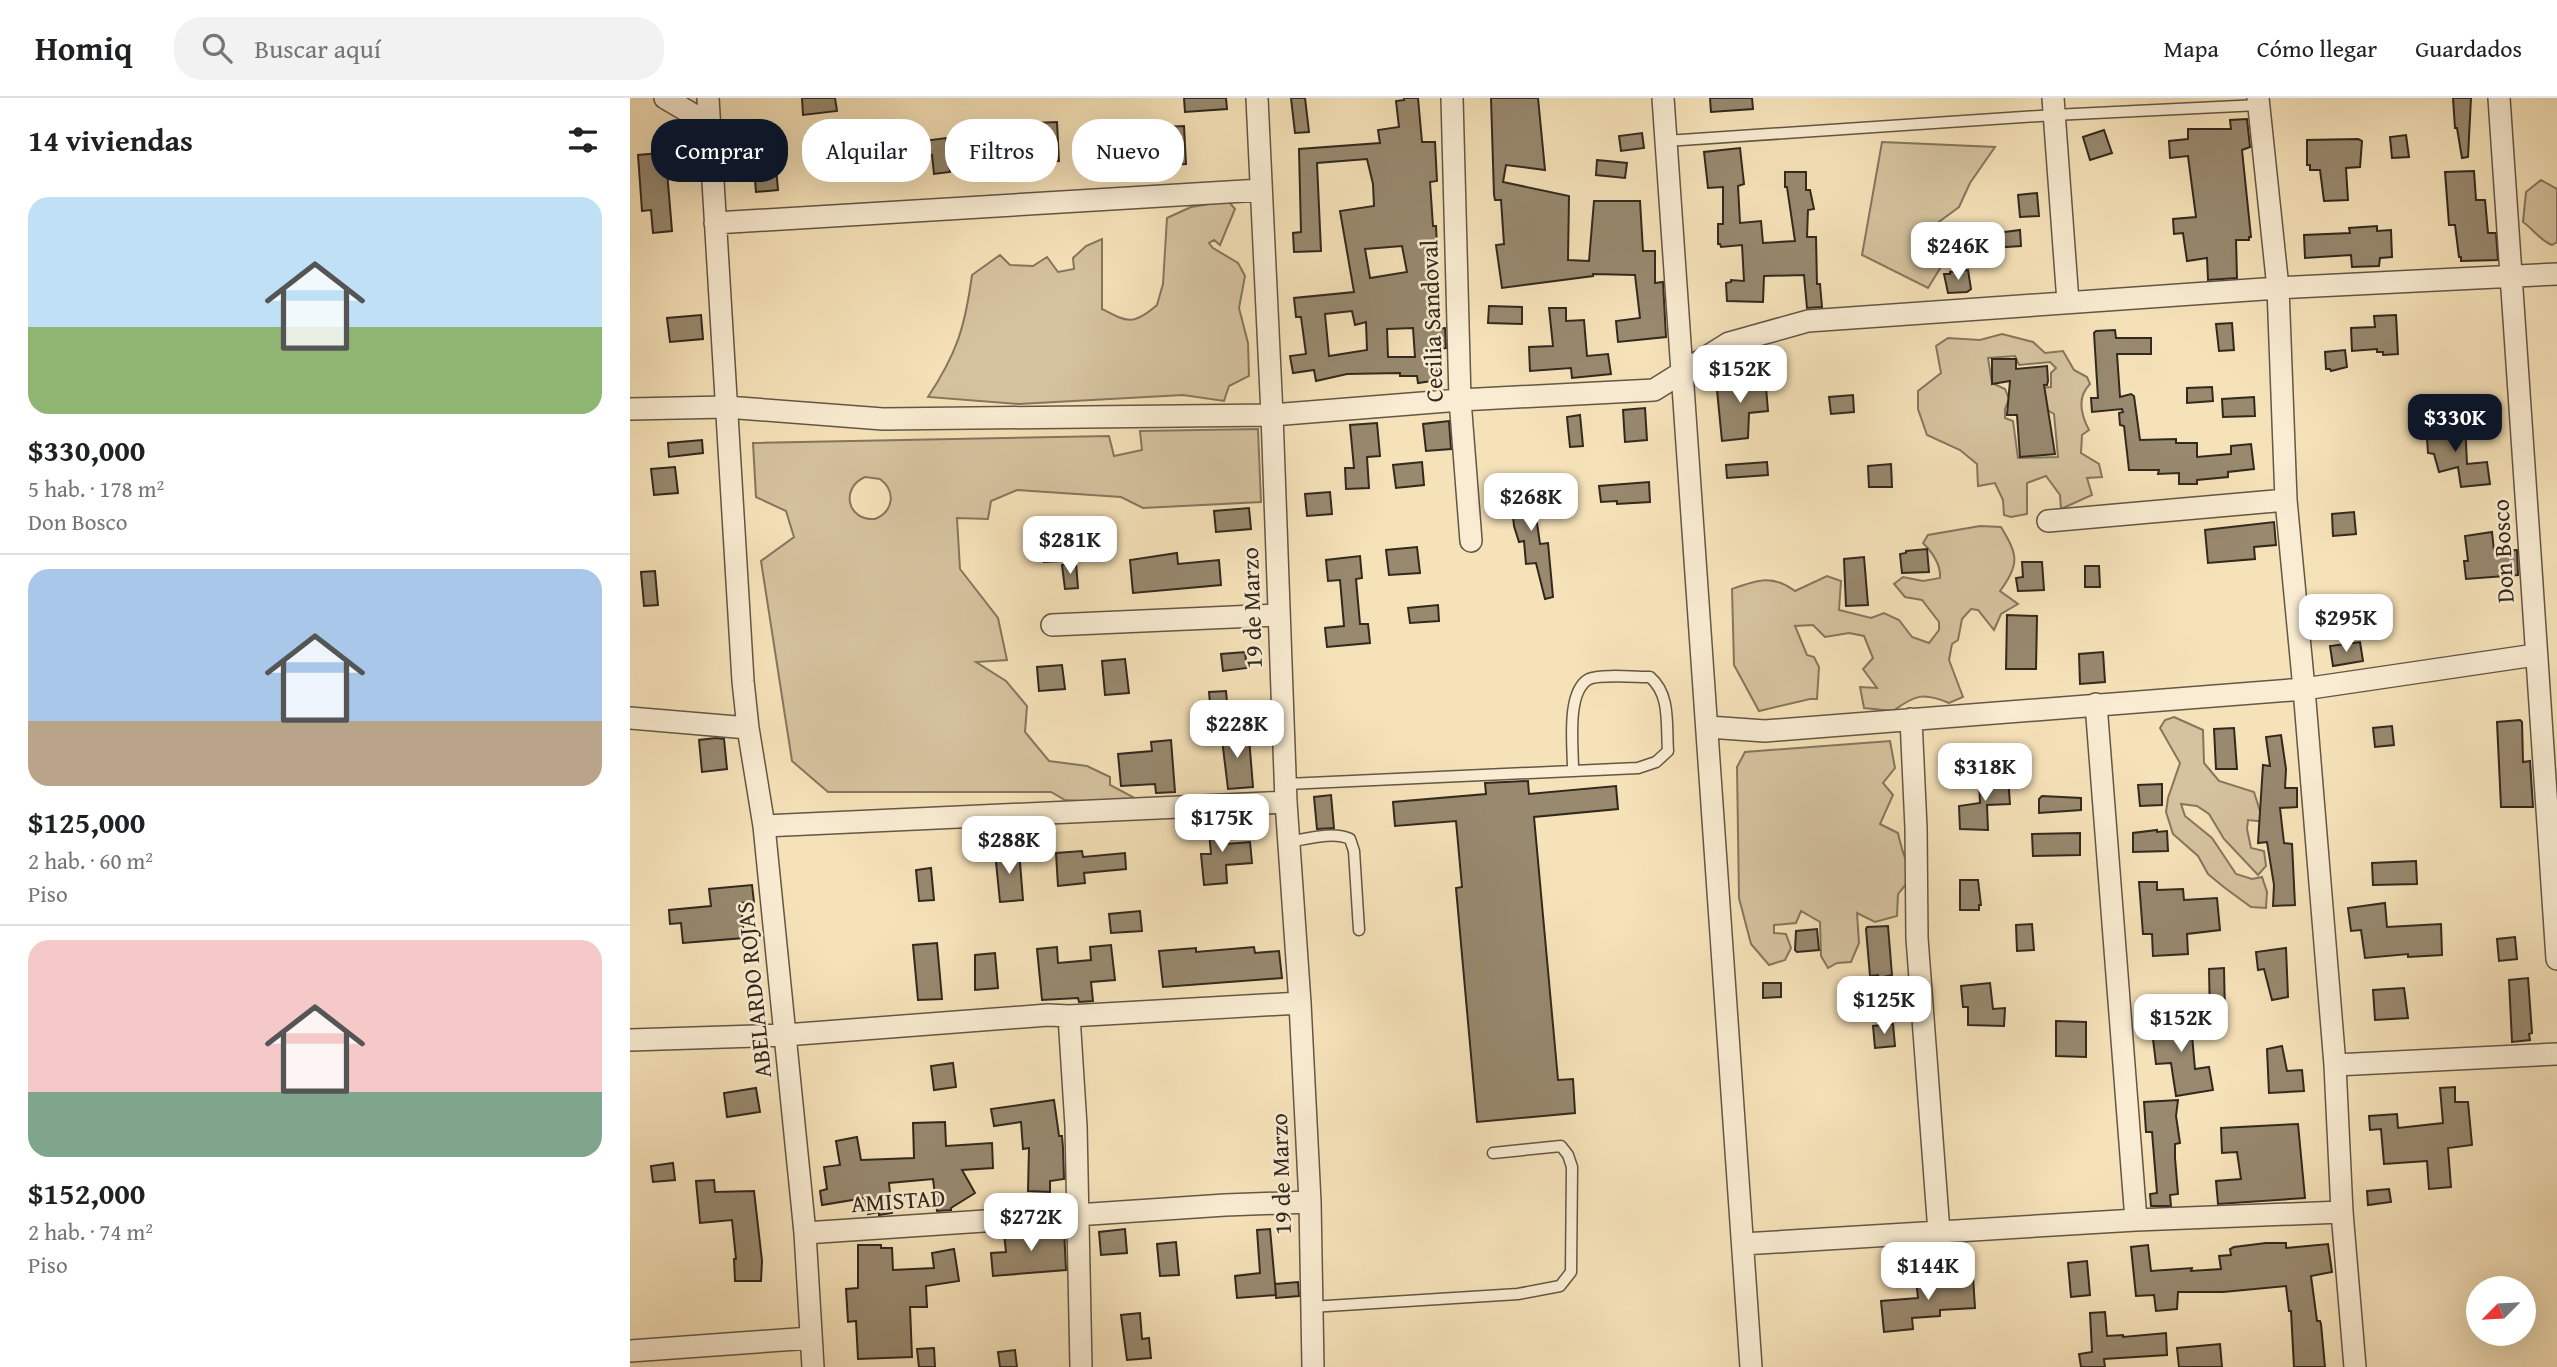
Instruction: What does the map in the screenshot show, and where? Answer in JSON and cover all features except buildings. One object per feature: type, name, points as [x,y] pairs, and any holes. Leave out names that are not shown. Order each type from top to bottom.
[{"type":"street","points":[[665,98],[701,119]]},
{"type":"street","name":"ABELARDO ROJAS","points":[[708,98],[710,119]]},
{"type":"street","name":"19 de Marzo","points":[[1257,98],[1288,842],[1300,1003],[1310,1202],[1313,1367]]},
{"type":"street","name":"Cecilia Sandoval","points":[[1452,98],[1460,400],[1471,541]]},
{"type":"street","points":[[1663,98],[1751,1367]]},
{"type":"street","name":"Don Bosco","points":[[2499,98],[2557,959]]},
{"type":"street","points":[[2258,101],[2278,288],[2286,500],[2335,1065],[2342,1212],[2355,1367]]},
{"type":"street","points":[[2054,106],[2068,302]]},
{"type":"street","name":"ABELARDO ROJAS","points":[[713,182],[743,681],[764,826],[805,1233],[813,1367]]},
{"type":"street","points":[[715,223],[1261,190]]},
{"type":"street","points":[[630,409],[726,407],[883,419],[1272,415],[1460,400],[1654,390],[1729,343],[1808,321],[2278,288],[2557,274]]},
{"type":"street","points":[[2048,521],[2286,500]]},
{"type":"street","points":[[1052,625],[1278,615]]},
{"type":"street","points":[[1708,727],[1765,731],[2304,689],[2535,655]]},
{"type":"street","points":[[2096,704],[2136,1220]]},
{"type":"street","points":[[630,718],[748,728]]},
{"type":"street","points":[[1911,719],[1917,937],[1939,1232]]},
{"type":"street","points":[[764,826],[1286,793]]},
{"type":"street","points":[[630,1040],[785,1035],[1048,1015],[1300,1003]]},
{"type":"street","points":[[1069,1016],[1078,1216],[1081,1367]]},
{"type":"street","points":[[2335,1065],[2557,1054]]},
{"type":"street","name":"AMISTAD","points":[[805,1233],[1225,1205],[1310,1202]]},
{"type":"street","points":[[1743,1244],[2136,1220],[2342,1212]]},
{"type":"street","points":[[630,1351],[811,1338]]},
{"type":"lane","points":[[1666,141],[2054,106],[2258,101]]},
{"type":"lane","points":[[1286,793],[1573,769],[1638,768],[1656,762],[1668,751],[1665,697],[1660,685],[1650,677],[1591,678],[1580,687],[1574,699],[1573,769]]},
{"type":"lane","points":[[1288,842],[1328,836],[1350,839],[1354,850],[1359,930]]},
{"type":"lane","points":[[1311,1307],[1518,1294],[1560,1286],[1571,1272],[1572,1167],[1568,1155],[1561,1146],[1493,1153]]},
{"type":"shaded area","points":[[1882,142],[1995,147],[1970,183],[1959,207],[1936,224],[1949,254],[1928,288],[1862,255]]},
{"type":"shaded area","points":[[2541,180],[2557,189],[2557,242],[2552,245],[2523,222],[2526,192]]},
{"type":"shaded area","points":[[1228,201],[1235,209],[1220,245],[1214,240],[1209,243],[1238,263],[1245,276],[1239,308],[1248,343],[1249,376],[1229,386],[1224,401],[1183,395],[1019,404],[928,397],[953,353],[966,310],[972,275],[1000,255],[1010,265],[1033,266],[1047,257],[1058,272],[1074,269],[1073,258],[1086,246],[1102,239],[1102,309],[1124,319],[1136,319],[1157,305],[1163,284],[1167,218],[1191,207]]},
{"type":"shaded area","points":[[2002,334],[2033,342],[2045,353],[2063,351],[2074,370],[2087,377],[2090,384],[2083,395],[2082,406],[2089,430],[2082,435],[2081,453],[2099,464],[2102,477],[2087,478],[2092,495],[2061,509],[2060,495],[2046,476],[2027,483],[2027,514],[2011,517],[2004,515],[2003,500],[1995,483],[1978,486],[1977,464],[1960,450],[1927,435],[1918,409],[1918,391],[1941,373],[1936,346],[1948,338],[1980,340]],"holes":[[[2015,356],[2019,365],[2050,362],[2056,368],[2051,373],[2051,387],[2025,389],[2039,405],[2054,414],[2058,457],[2018,458],[2013,421],[2005,418],[2009,399],[2005,389],[1992,383],[1988,358]]]},
{"type":"shaded area","points":[[1258,429],[1261,502],[1143,508],[1121,497],[1017,490],[991,501],[988,519],[957,518],[960,569],[998,618],[1007,660],[976,662],[1006,681],[1027,706],[1025,732],[1049,761],[1087,766],[1110,777],[1110,785],[1133,797],[1128,804],[1065,800],[1051,792],[828,792],[792,761],[761,561],[794,537],[786,511],[756,497],[753,443],[1109,436],[1114,456],[1142,450],[1140,431]],"holes":[[[865,477],[880,479],[889,489],[891,501],[886,511],[875,519],[858,515],[850,503],[852,488]]]},
{"type":"shaded area","points":[[1980,526],[2001,527],[2011,545],[2014,566],[2000,591],[2018,604],[2001,614],[1994,630],[1978,610],[1971,609],[1962,619],[1958,640],[1952,644],[1949,660],[1963,697],[1949,703],[1932,697],[1919,697],[1907,701],[1893,711],[1864,708],[1860,687],[1877,688],[1863,669],[1873,658],[1864,636],[1849,633],[1825,637],[1813,625],[1795,626],[1807,655],[1814,657],[1819,667],[1817,699],[1759,711],[1734,665],[1732,589],[1764,580],[1779,582],[1795,591],[1827,576],[1841,581],[1839,610],[1871,618],[1884,613],[1899,620],[1912,637],[1929,643],[1939,630],[1939,622],[1922,600],[1905,597],[1894,584],[1903,577],[1923,581],[1940,578],[1936,559],[1923,543],[1928,535]]},
{"type":"shaded area","points":[[2174,717],[2203,730],[2204,763],[2219,781],[2254,792],[2267,822],[2248,820],[2251,848],[2264,851],[2266,866],[2258,875],[2224,839],[2209,814],[2197,806],[2181,804],[2185,816],[2212,838],[2236,874],[2252,879],[2262,877],[2267,892],[2266,908],[2251,907],[2225,888],[2208,874],[2198,856],[2173,834],[2166,812],[2180,763],[2160,728],[2165,720]]},
{"type":"shaded area","points":[[1890,741],[1895,768],[1883,783],[1893,795],[1880,824],[1898,833],[1911,878],[1898,894],[1897,916],[1875,922],[1857,913],[1859,943],[1851,962],[1837,963],[1828,968],[1821,956],[1820,922],[1801,911],[1796,923],[1774,925],[1774,933],[1786,934],[1791,948],[1785,960],[1769,965],[1751,944],[1739,898],[1737,767],[1745,752]]}]
